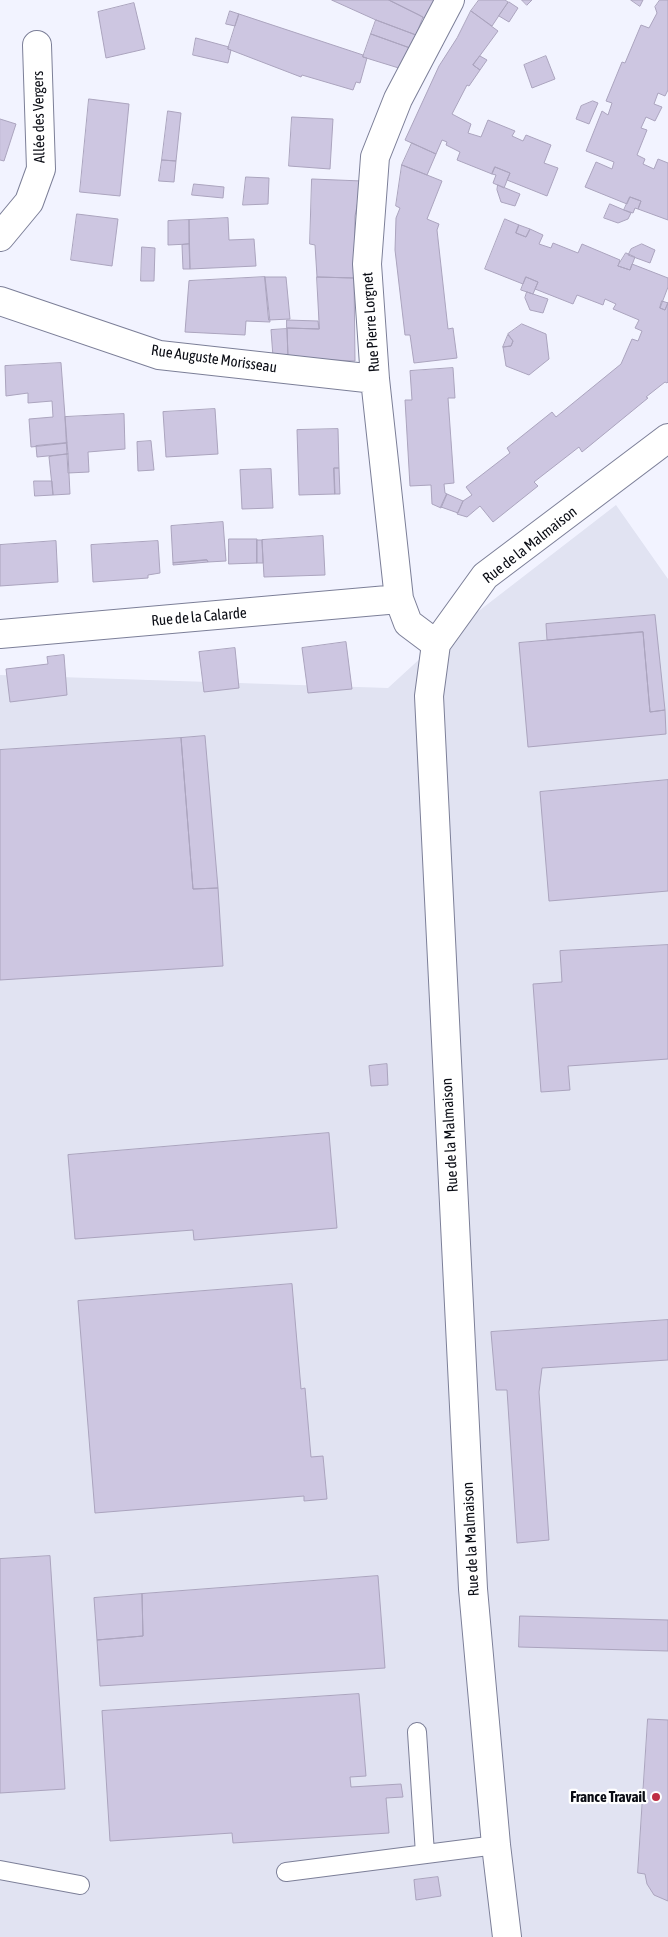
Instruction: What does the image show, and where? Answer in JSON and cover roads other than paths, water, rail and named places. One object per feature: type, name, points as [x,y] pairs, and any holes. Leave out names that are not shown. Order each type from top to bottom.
[{"type":"street","name":"Rue Pierre Lorgnet","points":[[436,644],[408,623],[399,599],[375,379],[367,264],[375,157],[398,99],[450,0]]},
{"type":"street","name":"Allée des Vergers","points":[[0,237],[29,202],[42,169],[37,45]]},
{"type":"street","name":"Rue Auguste Morisseau","points":[[0,301],[159,354],[375,379]]},
{"type":"street","name":"Rue de la Malmaison","points":[[507,1937],[496,1845],[473,1588],[429,696],[436,644],[485,576],[668,438]]},
{"type":"street","name":"Rue de la Calarde","points":[[0,634],[399,599]]},
{"type":"lane","points":[[417,1732],[426,1854]]},
{"type":"lane","points":[[286,1872],[496,1845]]},
{"type":"lane","points":[[0,1870],[80,1886]]},
{"type":"place","name":"France Travail","points":[[656,1797]]}]
